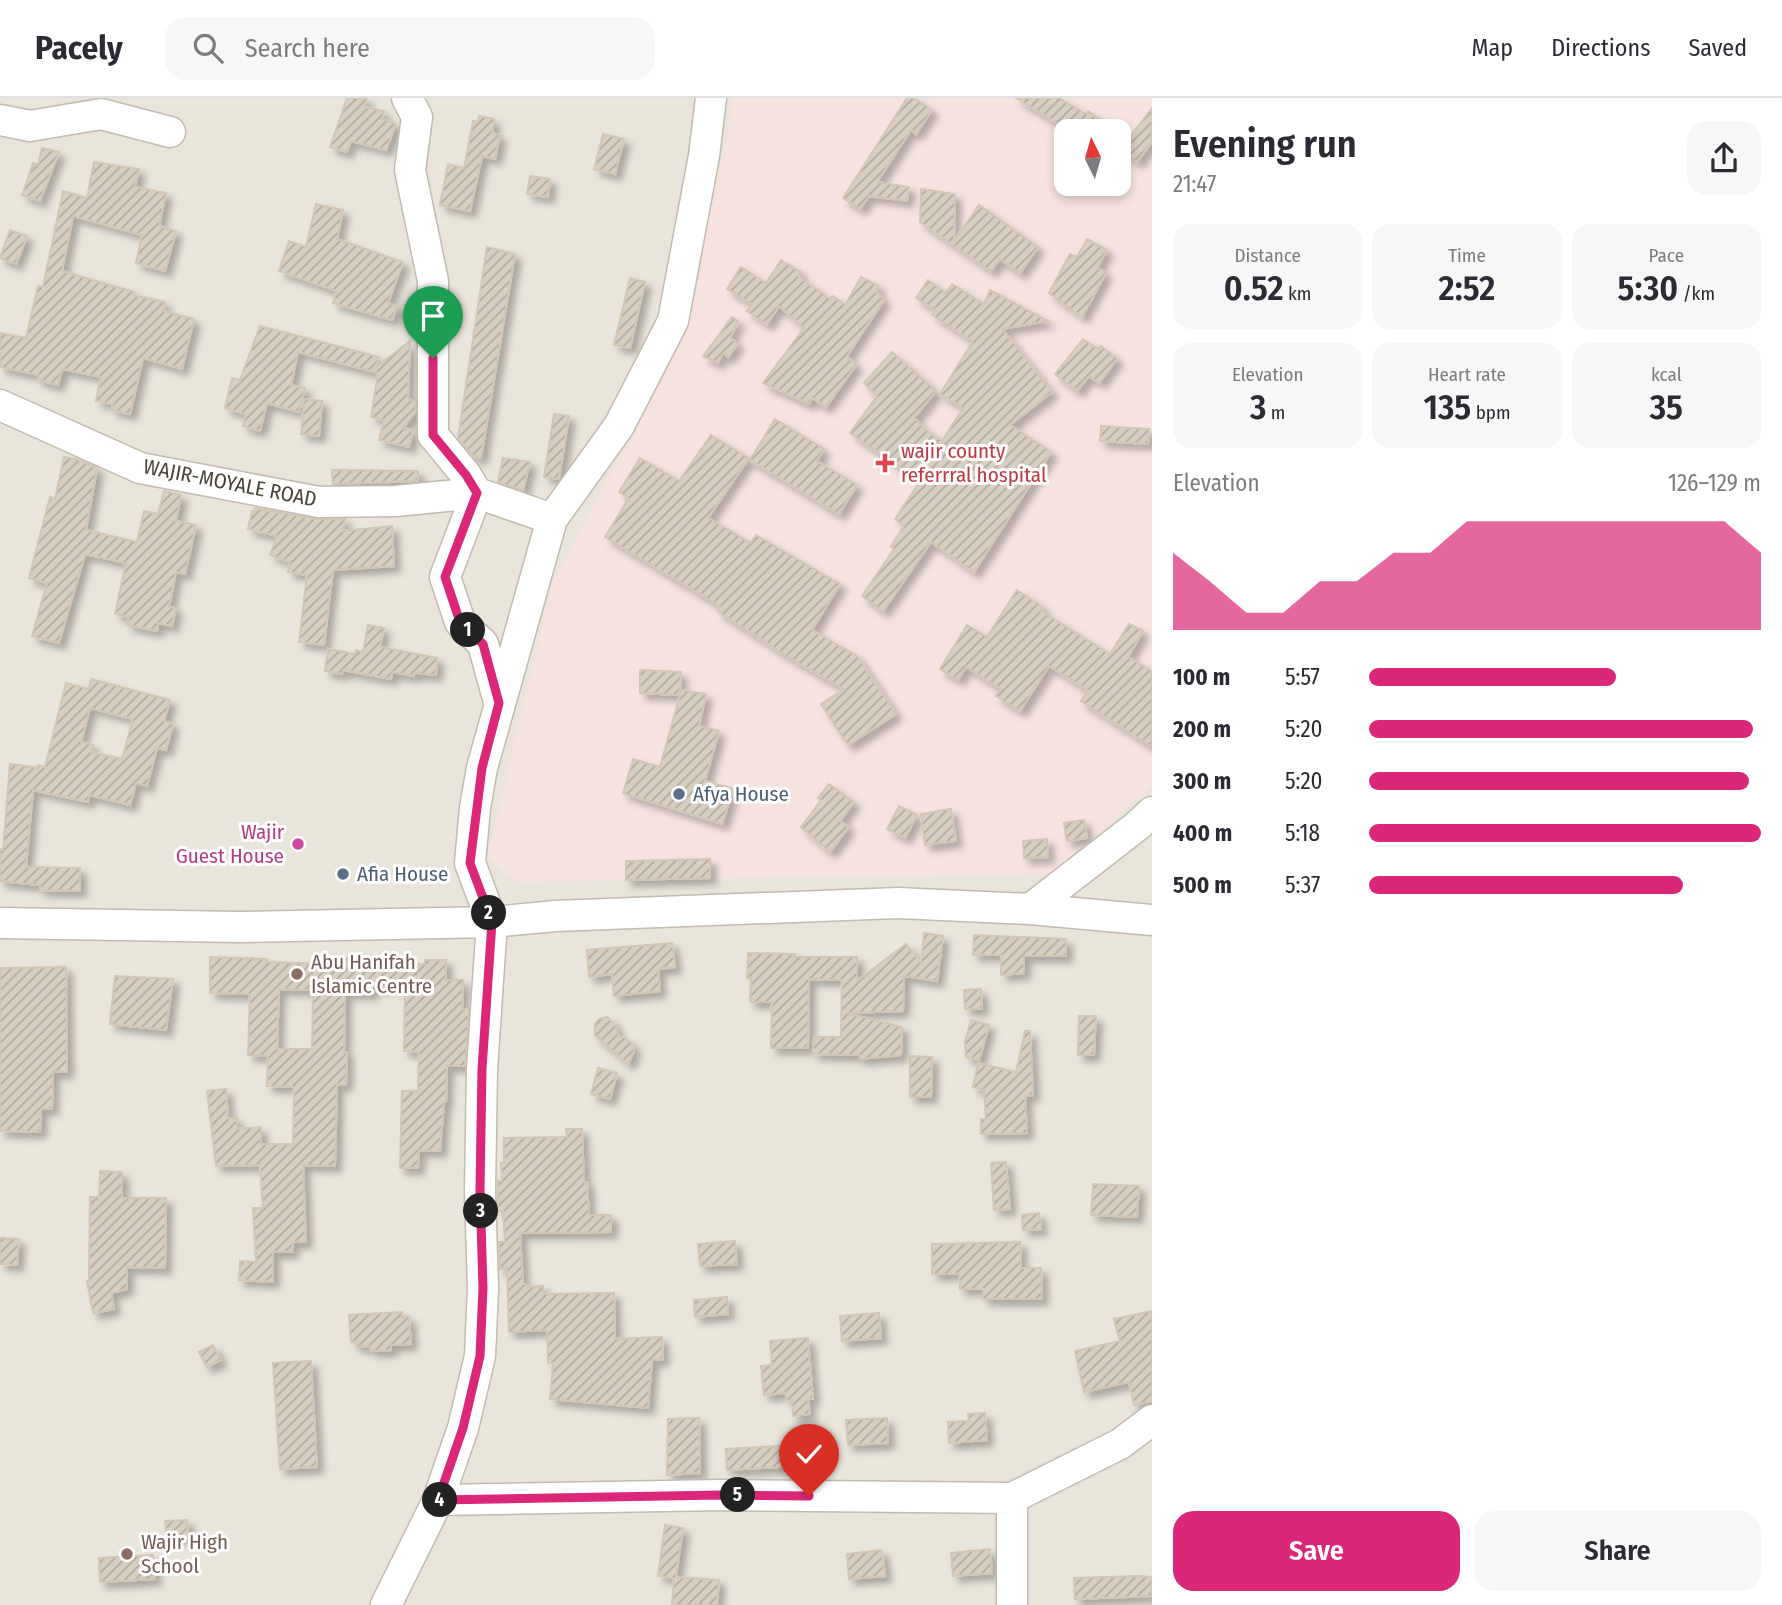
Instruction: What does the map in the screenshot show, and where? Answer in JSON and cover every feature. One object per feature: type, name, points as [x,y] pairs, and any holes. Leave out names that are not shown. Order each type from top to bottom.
[{"type":"street","points":[[407,98],[417,117],[410,170],[433,281],[433,435],[466,475],[477,493],[445,577],[460,622],[483,644],[499,703]]},
{"type":"street","points":[[386,1605],[438,1500],[463,1428],[480,1356],[483,1288],[480,1190],[482,1069],[492,922],[470,863],[482,768],[552,519],[619,426],[673,321],[704,156],[711,98]]},
{"type":"street","points":[[0,120],[30,126],[101,114],[170,132]]},
{"type":"street","name":"WAJIR-MOYALE ROAD","points":[[0,405],[140,467],[319,502],[396,501],[477,493],[552,519]]},
{"type":"street","points":[[1030,909],[1152,812]]},
{"type":"street","points":[[0,923],[239,927],[492,922],[555,916],[898,903],[1030,909],[1152,920]]},
{"type":"street","points":[[438,1500],[721,1495],[1012,1498],[1120,1444],[1152,1420]]},
{"type":"street","points":[[1012,1498],[1012,1605]]},
{"type":"shaded area","points":[[0,98],[1152,98],[1152,1605],[0,1605]]},
{"type":"shaded area","name":"wajir county referrral hospital","points":[[731,98],[1152,98],[1152,785],[1056,873],[517,882],[488,857],[552,584],[682,341],[729,127]]},
{"type":"building","points":[[347,98],[367,98],[364,107],[384,111],[382,119],[396,124],[386,150],[351,141],[347,152],[330,147]]},
{"type":"building","points":[[907,98],[914,98],[932,110],[916,134],[911,130],[877,182],[909,187],[907,201],[869,196],[860,209],[843,198]]},
{"type":"building","points":[[1016,98],[1059,98],[1086,114],[1088,111],[1098,119],[1054,119],[1054,121]]},
{"type":"building","points":[[1152,108],[1152,142],[1137,162],[1131,158],[1131,136]]},
{"type":"building","points":[[479,116],[494,119],[492,133],[500,135],[495,159],[482,156],[470,211],[440,205],[448,164],[464,168],[473,121],[478,122]]},
{"type":"building","points":[[603,134],[624,139],[615,174],[594,169]]},
{"type":"building","points":[[42,148],[59,152],[40,201],[22,195],[33,163],[38,165]]},
{"type":"building","points":[[94,162],[139,169],[135,187],[166,193],[159,226],[176,231],[165,271],[136,263],[142,235],[73,216],[62,271],[134,292],[133,295],[165,302],[163,311],[194,319],[182,369],[143,358],[130,414],[112,410],[113,404],[96,401],[101,377],[62,369],[58,385],[38,380],[39,375],[0,367],[0,333],[26,338],[38,286],[43,287],[63,191],[87,198]]},
{"type":"building","points":[[530,176],[550,179],[548,197],[527,194]]},
{"type":"building","points":[[921,189],[955,194],[954,241],[979,205],[1038,247],[1020,273],[1000,259],[991,271],[920,222]]},
{"type":"building","points":[[316,204],[343,210],[337,239],[403,262],[388,303],[397,306],[392,320],[333,303],[337,291],[279,271],[289,241],[306,247]]},
{"type":"building","points":[[10,230],[27,236],[16,264],[0,258]]},
{"type":"building","points":[[1087,239],[1107,250],[1097,268],[1106,273],[1082,317],[1049,293],[1070,254],[1077,257]]},
{"type":"building","points":[[487,247],[515,254],[481,458],[473,456],[458,438]]},
{"type":"building","points":[[781,260],[801,272],[798,276],[830,299],[833,296],[845,305],[861,277],[879,286],[876,291],[884,300],[847,356],[856,365],[826,407],[812,398],[809,404],[763,383],[804,328],[779,306],[767,324],[747,311],[752,304],[727,289],[741,267],[766,283]]},
{"type":"building","points":[[630,278],[645,282],[630,348],[614,345]]},
{"type":"building","points":[[928,280],[946,293],[952,284],[984,304],[990,290],[1048,321],[1002,329],[1052,392],[1010,425],[1051,452],[974,572],[931,542],[883,611],[862,596],[894,549],[891,546],[904,526],[895,519],[920,481],[850,433],[877,396],[864,383],[892,352],[936,391],[914,418],[926,430],[942,441],[963,408],[940,394],[973,341],[932,315],[935,310],[916,298]]},
{"type":"building","points":[[732,317],[738,321],[730,338],[738,344],[728,357],[723,353],[718,363],[703,356]]},
{"type":"building","points":[[260,326],[379,357],[375,368],[410,341],[408,398],[416,403],[416,411],[403,428],[413,430],[409,447],[379,440],[384,420],[371,417],[378,373],[298,352],[291,385],[305,388],[299,412],[267,403],[260,431],[243,426],[246,414],[225,408],[232,378],[240,380]]},
{"type":"building","points":[[1083,339],[1098,349],[1101,346],[1117,359],[1099,383],[1089,376],[1077,391],[1055,374]]},
{"type":"building","points":[[304,399],[322,401],[319,436],[301,434]]},
{"type":"building","points":[[554,414],[569,416],[559,479],[544,477]]},
{"type":"building","points":[[775,419],[824,449],[817,461],[857,485],[839,514],[750,460]]},
{"type":"building","points":[[1101,426],[1149,429],[1148,444],[1100,441]]},
{"type":"building","points":[[711,435],[749,458],[708,518],[751,543],[756,535],[840,584],[812,630],[857,656],[896,714],[848,745],[821,704],[844,689],[717,611],[720,606],[605,537],[629,498],[619,492],[640,458],[679,481]]},
{"type":"building","points":[[64,457],[80,460],[97,468],[86,530],[137,542],[144,511],[158,514],[164,491],[181,495],[176,521],[196,525],[185,574],[176,572],[169,607],[176,608],[172,626],[158,623],[157,631],[127,625],[129,617],[115,614],[126,563],[85,554],[59,643],[32,636],[47,583],[29,578],[50,497],[55,499]]},
{"type":"building","points":[[503,458],[530,462],[523,490],[498,482]]},
{"type":"building","points":[[332,470],[418,471],[418,481],[333,484]]},
{"type":"building","points":[[255,508],[316,519],[345,519],[343,531],[392,526],[394,566],[333,570],[324,645],[299,642],[307,575],[288,572],[290,562],[270,555],[277,536],[248,529]]},
{"type":"building","points":[[1017,590],[1043,607],[1041,611],[1110,654],[1129,624],[1143,631],[1128,657],[1152,671],[1152,747],[1081,701],[1088,690],[1049,666],[1020,711],[996,696],[1001,689],[966,667],[958,680],[940,669],[967,625],[987,637]]},
{"type":"building","points":[[368,625],[384,628],[380,647],[437,658],[436,675],[414,673],[414,676],[392,672],[391,679],[343,670],[342,674],[325,671],[328,649],[355,654],[356,650],[363,652]]},
{"type":"building","points":[[640,670],[681,672],[680,692],[706,694],[699,726],[719,731],[705,781],[733,789],[722,824],[623,793],[633,759],[660,767],[680,695],[640,693]]},
{"type":"building","points":[[91,679],[170,700],[164,721],[173,724],[166,750],[157,748],[147,786],[136,783],[130,805],[89,795],[88,802],[33,790],[26,867],[80,868],[80,891],[40,890],[40,885],[0,881],[0,849],[3,850],[10,764],[45,767],[66,683],[89,689]],"holes":[[[90,708],[133,719],[122,759],[91,752],[93,745],[81,742]]]},
{"type":"building","points":[[829,784],[854,802],[840,821],[849,827],[830,852],[801,827]]},
{"type":"building","points":[[899,806],[917,815],[905,838],[887,829]]},
{"type":"building","points":[[951,809],[956,841],[925,845],[921,814]]},
{"type":"building","points":[[1084,820],[1087,838],[1067,841],[1064,823]]},
{"type":"building","points":[[1047,839],[1048,857],[1024,858],[1023,841]]},
{"type":"building","points":[[710,859],[710,878],[626,880],[626,861]]},
{"type":"building","points":[[924,933],[943,936],[937,981],[904,976],[903,1011],[846,1013],[902,1027],[901,1055],[860,1059],[860,1055],[813,1054],[814,1037],[841,1037],[842,980],[809,979],[808,1048],[771,1048],[772,1002],[750,1002],[748,953],[795,954],[795,957],[857,957],[857,981],[906,944],[921,963]]},
{"type":"building","points":[[974,935],[1066,939],[1066,956],[1024,956],[1024,973],[1001,975],[1001,955],[973,955]]},
{"type":"building","points":[[672,943],[675,967],[658,969],[660,991],[614,996],[612,974],[589,977],[587,950]]},
{"type":"building","points":[[210,957],[329,964],[329,958],[385,958],[385,963],[425,964],[425,960],[446,960],[446,980],[463,980],[462,1009],[469,1009],[465,1066],[447,1066],[440,1151],[419,1150],[418,1168],[400,1168],[402,1091],[418,1091],[419,1052],[404,1051],[405,987],[372,986],[372,993],[345,993],[346,1085],[337,1084],[335,1166],[303,1165],[306,1242],[292,1242],[293,1252],[273,1252],[273,1282],[239,1280],[240,1261],[256,1262],[253,1208],[263,1208],[260,1165],[216,1166],[207,1091],[226,1089],[228,1118],[237,1118],[237,1129],[261,1127],[261,1144],[293,1144],[294,1087],[267,1086],[268,1056],[248,1055],[250,994],[210,993]],"holes":[[[279,989],[313,990],[312,1049],[277,1049]]]},
{"type":"building","points":[[66,967],[67,1072],[53,1072],[52,1109],[41,1109],[40,1132],[0,1131],[0,968]]},
{"type":"building","points":[[115,976],[173,979],[166,1030],[110,1024]]},
{"type":"building","points":[[981,989],[982,1009],[965,1009],[964,990]]},
{"type":"building","points":[[1079,1016],[1096,1016],[1094,1055],[1078,1055]]},
{"type":"building","points":[[607,1017],[614,1023],[619,1037],[625,1038],[633,1045],[634,1051],[628,1064],[595,1035],[595,1024],[599,1019]]},
{"type":"building","points":[[971,1020],[989,1025],[979,1060],[966,1057],[965,1042]]},
{"type":"building","points":[[1025,1031],[1030,1031],[1033,1095],[1025,1096],[1027,1133],[981,1134],[981,1119],[986,1119],[984,1090],[973,1087],[978,1063],[1016,1072]]},
{"type":"building","points":[[910,1056],[932,1057],[931,1097],[910,1097]]},
{"type":"building","points":[[598,1068],[617,1073],[610,1099],[591,1094]]},
{"type":"building","points":[[566,1129],[582,1129],[584,1182],[587,1182],[589,1215],[611,1215],[611,1232],[520,1233],[523,1284],[526,1284],[526,1287],[543,1286],[544,1294],[614,1293],[615,1339],[662,1337],[663,1359],[652,1360],[648,1408],[550,1399],[553,1363],[548,1363],[547,1330],[509,1332],[507,1268],[500,1269],[499,1242],[505,1242],[503,1211],[498,1211],[498,1181],[502,1181],[504,1138],[567,1137]]},
{"type":"building","points":[[1006,1162],[1010,1209],[994,1210],[991,1163]]},
{"type":"building","points":[[100,1171],[122,1172],[122,1198],[166,1198],[165,1268],[127,1267],[127,1289],[111,1293],[114,1309],[93,1313],[87,1281],[90,1197],[99,1197]]},
{"type":"building","points":[[1093,1184],[1139,1186],[1137,1217],[1091,1215]]},
{"type":"building","points":[[1039,1213],[1041,1229],[1023,1230],[1022,1215]]},
{"type":"building","points":[[0,1238],[19,1239],[17,1265],[0,1264]]},
{"type":"building","points":[[735,1241],[737,1264],[700,1266],[698,1244]]},
{"type":"building","points":[[1020,1242],[1021,1268],[1041,1268],[1042,1299],[983,1299],[983,1289],[960,1289],[959,1274],[932,1274],[932,1244]]},
{"type":"building","points":[[727,1297],[728,1314],[695,1317],[694,1300]]},
{"type":"building","points":[[1152,1311],[1152,1401],[1134,1405],[1129,1382],[1084,1392],[1075,1351],[1120,1341],[1114,1319]]},
{"type":"building","points":[[402,1312],[402,1317],[409,1317],[411,1344],[391,1345],[391,1350],[371,1351],[370,1346],[357,1347],[356,1341],[351,1342],[349,1315]]},
{"type":"building","points":[[879,1313],[881,1338],[842,1341],[840,1316]]},
{"type":"building","points":[[808,1338],[813,1399],[808,1399],[810,1414],[793,1416],[792,1400],[787,1401],[786,1393],[764,1395],[761,1366],[772,1365],[770,1341]]},
{"type":"building","points":[[213,1345],[221,1360],[207,1367],[199,1352]]},
{"type":"building","points":[[311,1361],[317,1467],[280,1469],[273,1363]]},
{"type":"building","points":[[985,1413],[987,1440],[949,1443],[948,1422],[969,1421],[968,1414]]},
{"type":"building","points":[[699,1418],[700,1473],[667,1475],[668,1419]]},
{"type":"building","points":[[887,1418],[888,1443],[848,1445],[846,1420]]},
{"type":"building","points":[[795,1445],[796,1466],[727,1470],[726,1449]]},
{"type":"building","points":[[187,1520],[188,1537],[167,1538],[165,1521]]},
{"type":"building","points":[[665,1525],[683,1528],[676,1577],[719,1580],[717,1605],[672,1605],[674,1578],[658,1576]]},
{"type":"building","points":[[990,1549],[992,1573],[953,1576],[951,1553]]},
{"type":"building","points":[[882,1550],[885,1576],[849,1579],[847,1554]]},
{"type":"building","points":[[153,1555],[155,1579],[100,1582],[99,1558]]},
{"type":"building","points":[[1152,1577],[1152,1596],[1075,1599],[1074,1578]]},
{"type":"place","name":"wajir county referrral hospital","points":[[885,463]]},
{"type":"place","name":"Afya House","points":[[679,794]]},
{"type":"place","name":"Wajir Guest House","points":[[298,844]]},
{"type":"place","name":"Afia House","points":[[343,874]]},
{"type":"place","name":"Abu Hanifah Islamic Centre","points":[[297,974]]},
{"type":"place","name":"Wajir High School","points":[[127,1554]]},
{"type":"route","points":[[433,358],[433,435],[466,475],[477,493],[445,577],[460,622],[483,644],[499,703],[482,768],[470,863],[492,922],[482,1069],[480,1190],[483,1288],[480,1356],[463,1428],[438,1500],[809,1496]]}]
